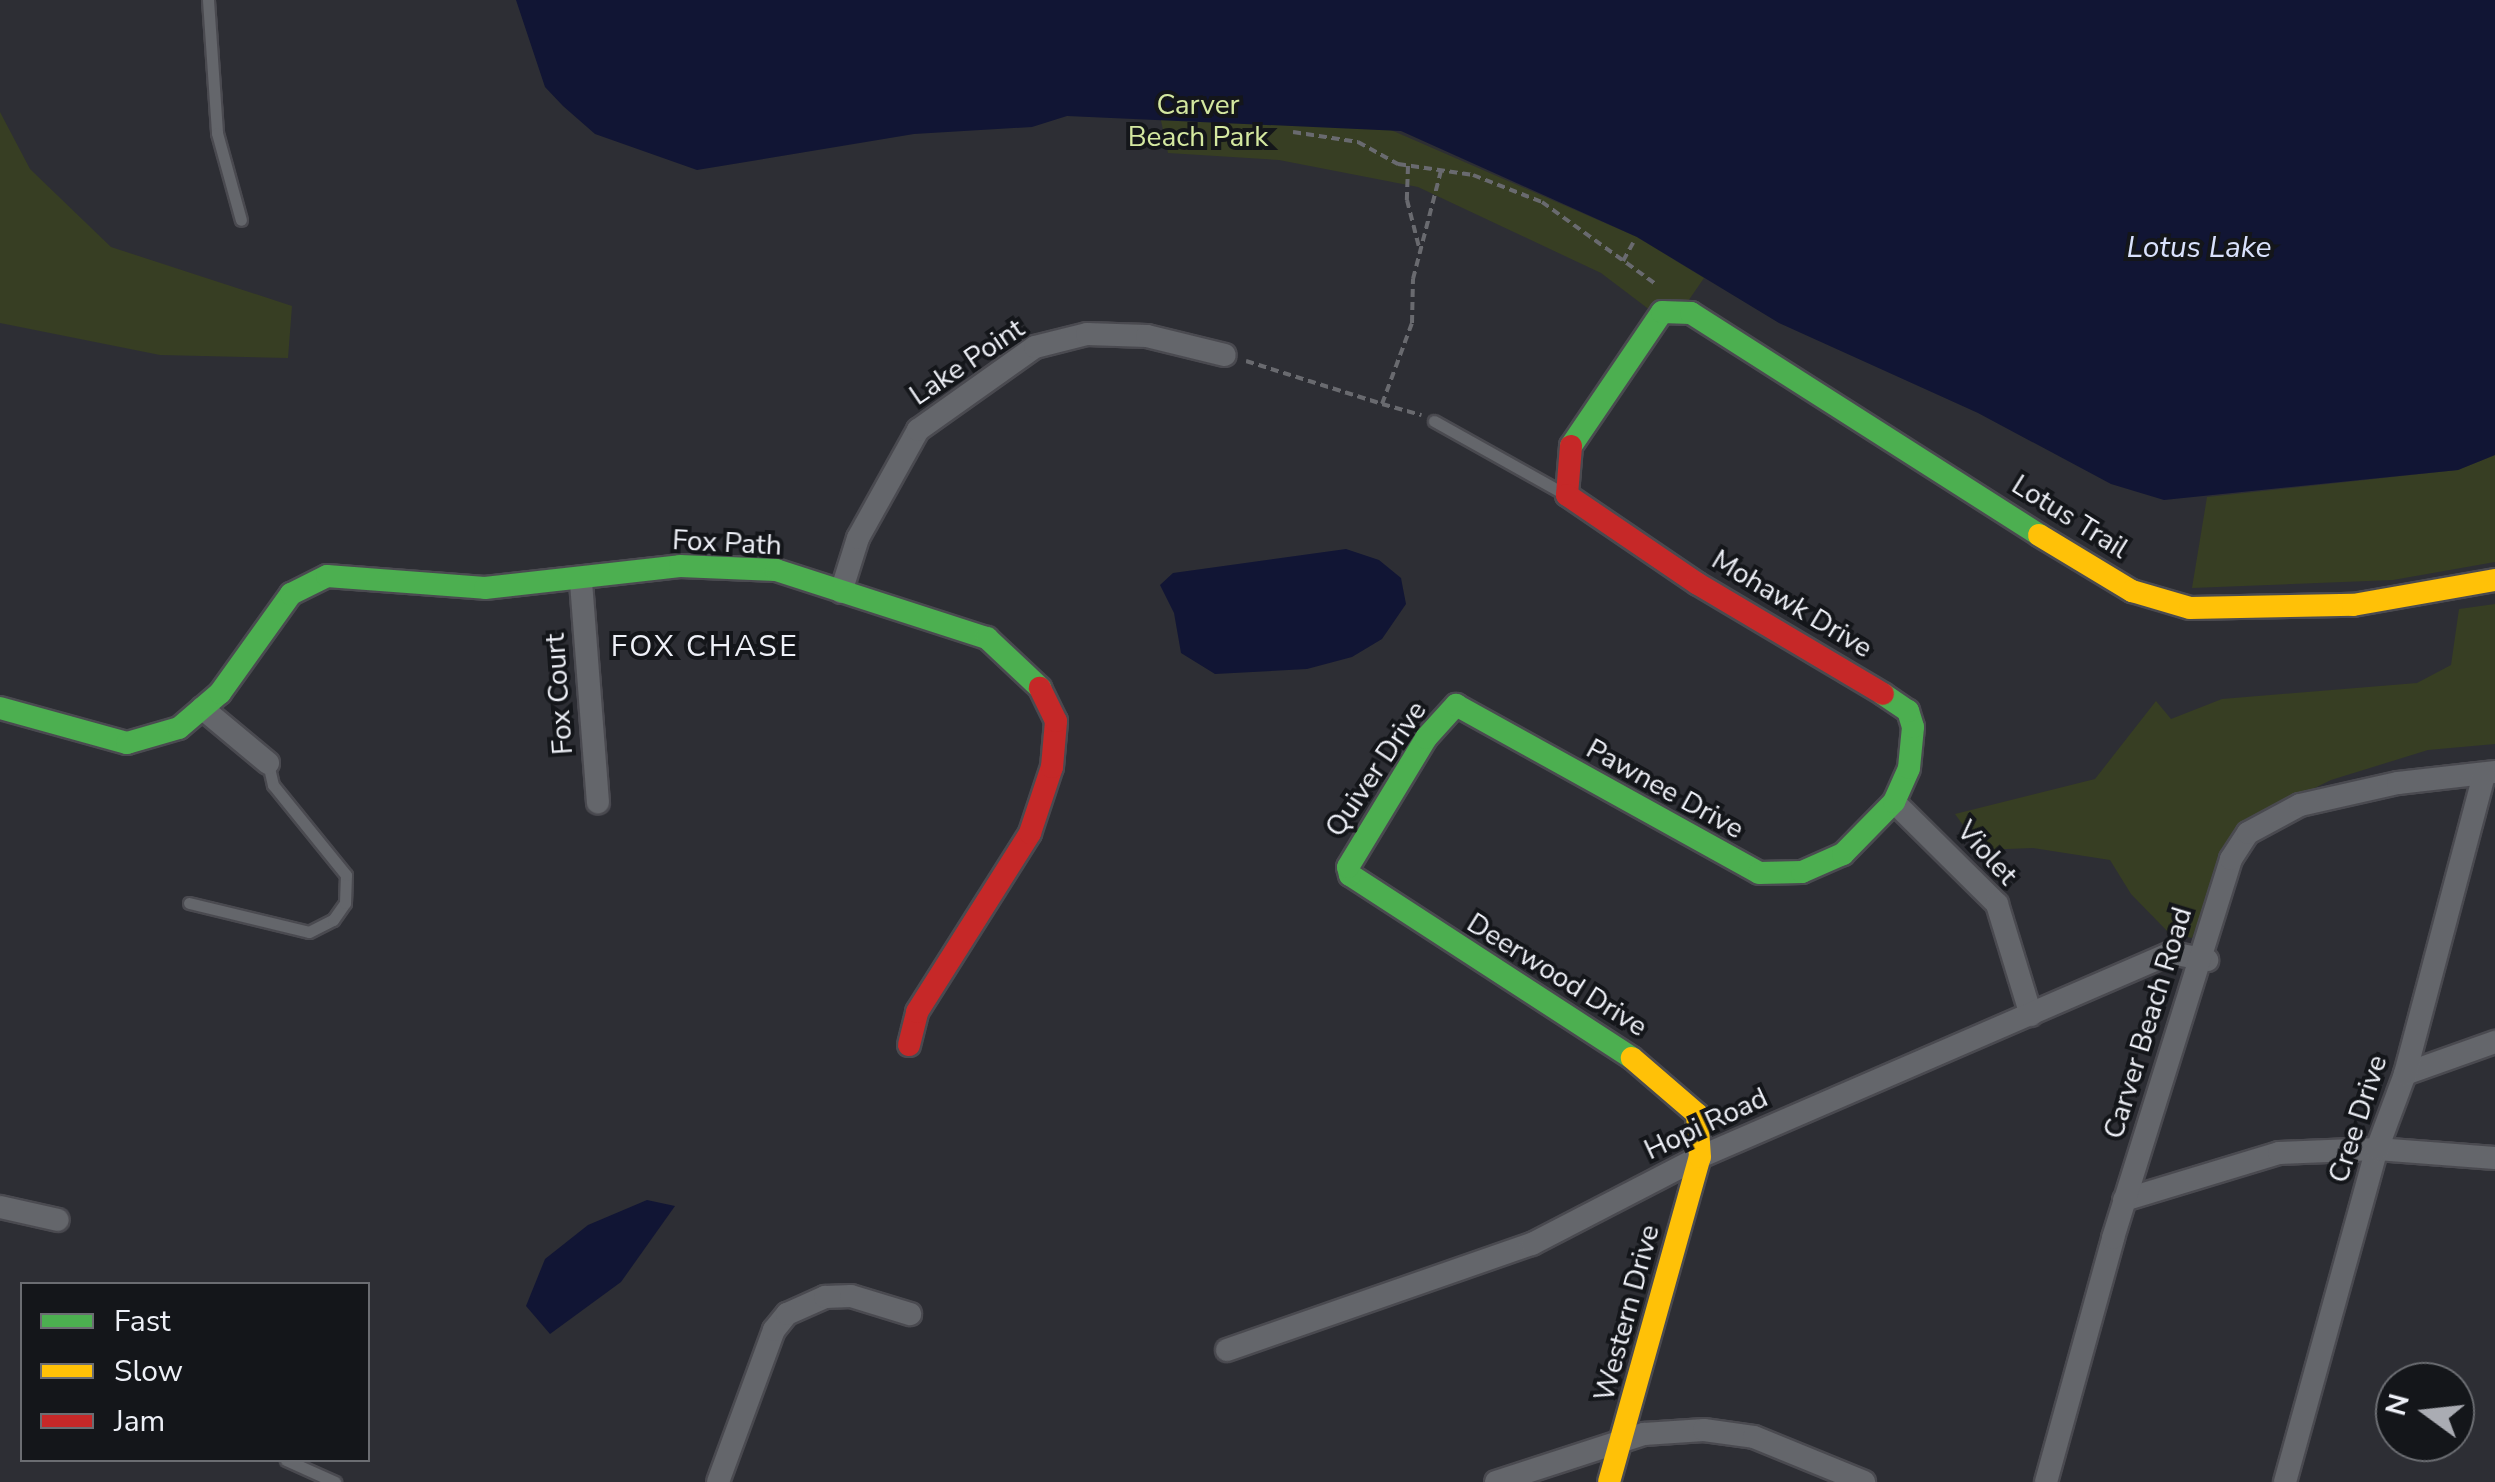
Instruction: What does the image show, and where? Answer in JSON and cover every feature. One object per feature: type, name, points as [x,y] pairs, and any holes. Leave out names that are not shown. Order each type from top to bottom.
[{"type":"street","points":[[1567,495],[1565,464],[1572,444],[1666,312]]},
{"type":"street","name":"Lotus Trail","points":[[1666,312],[1692,313],[1844,416],[2132,590],[2190,608],[2352,605],[2495,580]]},
{"type":"street","name":"Lake Point","points":[[841,592],[858,538],[918,430],[1034,347],[1087,334],[1147,336],[1225,355]]},
{"type":"street","name":"Mohawk Drive","points":[[1567,495],[1908,711],[1913,727],[1909,768],[1894,802]]},
{"type":"street","name":"Fox Path","points":[[0,708],[127,743],[178,728],[202,708],[291,594],[328,576],[485,588],[582,582],[699,567],[776,570],[987,638],[1034,676],[1056,721],[1052,767],[1030,832],[917,1012],[909,1044]]},
{"type":"street","name":"Fox Court","points":[[582,582],[598,802]]},
{"type":"street","name":"Pawnee Drive","points":[[1456,705],[1758,873],[1802,872],[1843,854],[1894,802]]},
{"type":"street","name":"Quiver Drive","points":[[1348,866],[1426,738],[1456,705]]},
{"type":"street","points":[[202,708],[268,762]]},
{"type":"street","name":"Carver Beach Road","points":[[2046,1482],[2124,1200],[2205,960],[2231,859],[2265,821],[2300,805],[2398,783],[2490,773]]},
{"type":"street","name":"Cree Drive","points":[[2285,1482],[2377,1149],[2405,1074],[2490,773]]},
{"type":"street","name":"Violet","points":[[1894,802],[1997,904],[2031,1014]]},
{"type":"street","name":"Deerwood Drive","points":[[1348,866],[1350,875],[1482,965],[1659,1076],[1697,1114],[1700,1158]]},
{"type":"street","name":"Hopi Road","points":[[1227,1350],[1532,1244],[1700,1158],[2171,952],[2205,960]]},
{"type":"street","points":[[2405,1074],[2495,1042]]},
{"type":"street","points":[[2124,1200],[2280,1153],[2377,1149],[2495,1158]]},
{"type":"street","name":"Western Drive","points":[[1609,1482],[1625,1439],[1700,1158]]},
{"type":"street","points":[[0,1207],[58,1220]]},
{"type":"street","points":[[718,1482],[774,1330],[787,1314],[825,1297],[852,1296],[910,1314]]},
{"type":"street","points":[[1496,1482],[1625,1439],[1704,1430],[1754,1437],[1829,1478],[1864,1482]]},
{"type":"lane","points":[[208,0],[217,133],[241,220]]},
{"type":"lane","points":[[1434,421],[1567,495]]},
{"type":"lane","points":[[189,903],[309,932],[334,920],[345,903],[346,875],[272,785],[268,762]]},
{"type":"lane","points":[[290,1462],[334,1482]]},
{"type":"path","points":[[1294,132],[1358,142],[1408,166],[1473,175],[1542,202],[1660,288],[1666,312]]},
{"type":"path","points":[[1408,166],[1407,200],[1420,252]]},
{"type":"path","points":[[1382,404],[1409,336],[1413,279],[1441,170]]},
{"type":"path","points":[[1623,260],[1634,244]]},
{"type":"path","points":[[1225,355],[1434,421]]},
{"type":"green space","name":"Carver Beach Park","points":[[1157,102],[1375,123],[1637,237],[1704,278],[1671,326],[1601,273],[1418,187],[1279,160],[1168,153]]},
{"type":"green space","points":[[0,112],[30,169],[111,247],[292,306],[288,358],[160,355],[0,323]]},
{"type":"green space","points":[[2495,455],[2495,562],[2393,580],[2192,588],[2207,497],[2458,470]]},
{"type":"green space","points":[[2495,604],[2495,744],[2428,750],[2331,780],[2253,818],[2221,864],[2192,938],[2169,933],[2131,894],[2110,860],[2033,848],[1981,850],[1955,814],[2095,779],[2156,701],[2171,719],[2222,699],[2417,683],[2451,665],[2459,609]]},
{"type":"water","name":"Lotus Lake","points":[[516,0],[2495,0],[2495,455],[2458,470],[2164,500],[2111,484],[1978,413],[1779,323],[1637,237],[1401,131],[1067,116],[1032,127],[914,134],[697,170],[595,134],[563,106],[545,87]]},
{"type":"water","points":[[1346,549],[1379,560],[1401,578],[1406,604],[1382,639],[1352,657],[1307,669],[1215,674],[1181,653],[1174,613],[1160,585],[1173,573]]},
{"type":"water","points":[[647,1200],[675,1206],[621,1282],[550,1334],[526,1306],[545,1259],[588,1225]]},
{"type":"traffic: fast","points":[[1571,446],[1662,312],[1691,313],[2039,535]]},
{"type":"traffic: fast","points":[[0,708],[127,743],[179,728],[220,693],[291,594],[327,576],[485,588],[680,566],[776,570],[987,638],[1040,688]]},
{"type":"traffic: fast","points":[[1632,1058],[1350,875],[1348,867],[1426,738],[1456,705],[1759,873],[1802,872],[1843,854],[1894,802],[1909,768],[1913,727],[1908,711],[1883,694]]},
{"type":"traffic: slow","points":[[2039,535],[2132,591],[2190,608],[2353,605],[2495,580]]},
{"type":"traffic: slow","points":[[1609,1482],[1700,1157],[1697,1114],[1632,1058]]},
{"type":"traffic: jam","points":[[1571,446],[1567,495],[1698,584],[1883,694]]},
{"type":"traffic: jam","points":[[909,1045],[917,1012],[1030,833],[1052,767],[1056,721],[1040,688]]},
{"type":"district","name":"FOX CHASE","points":[[705,647]]}]
